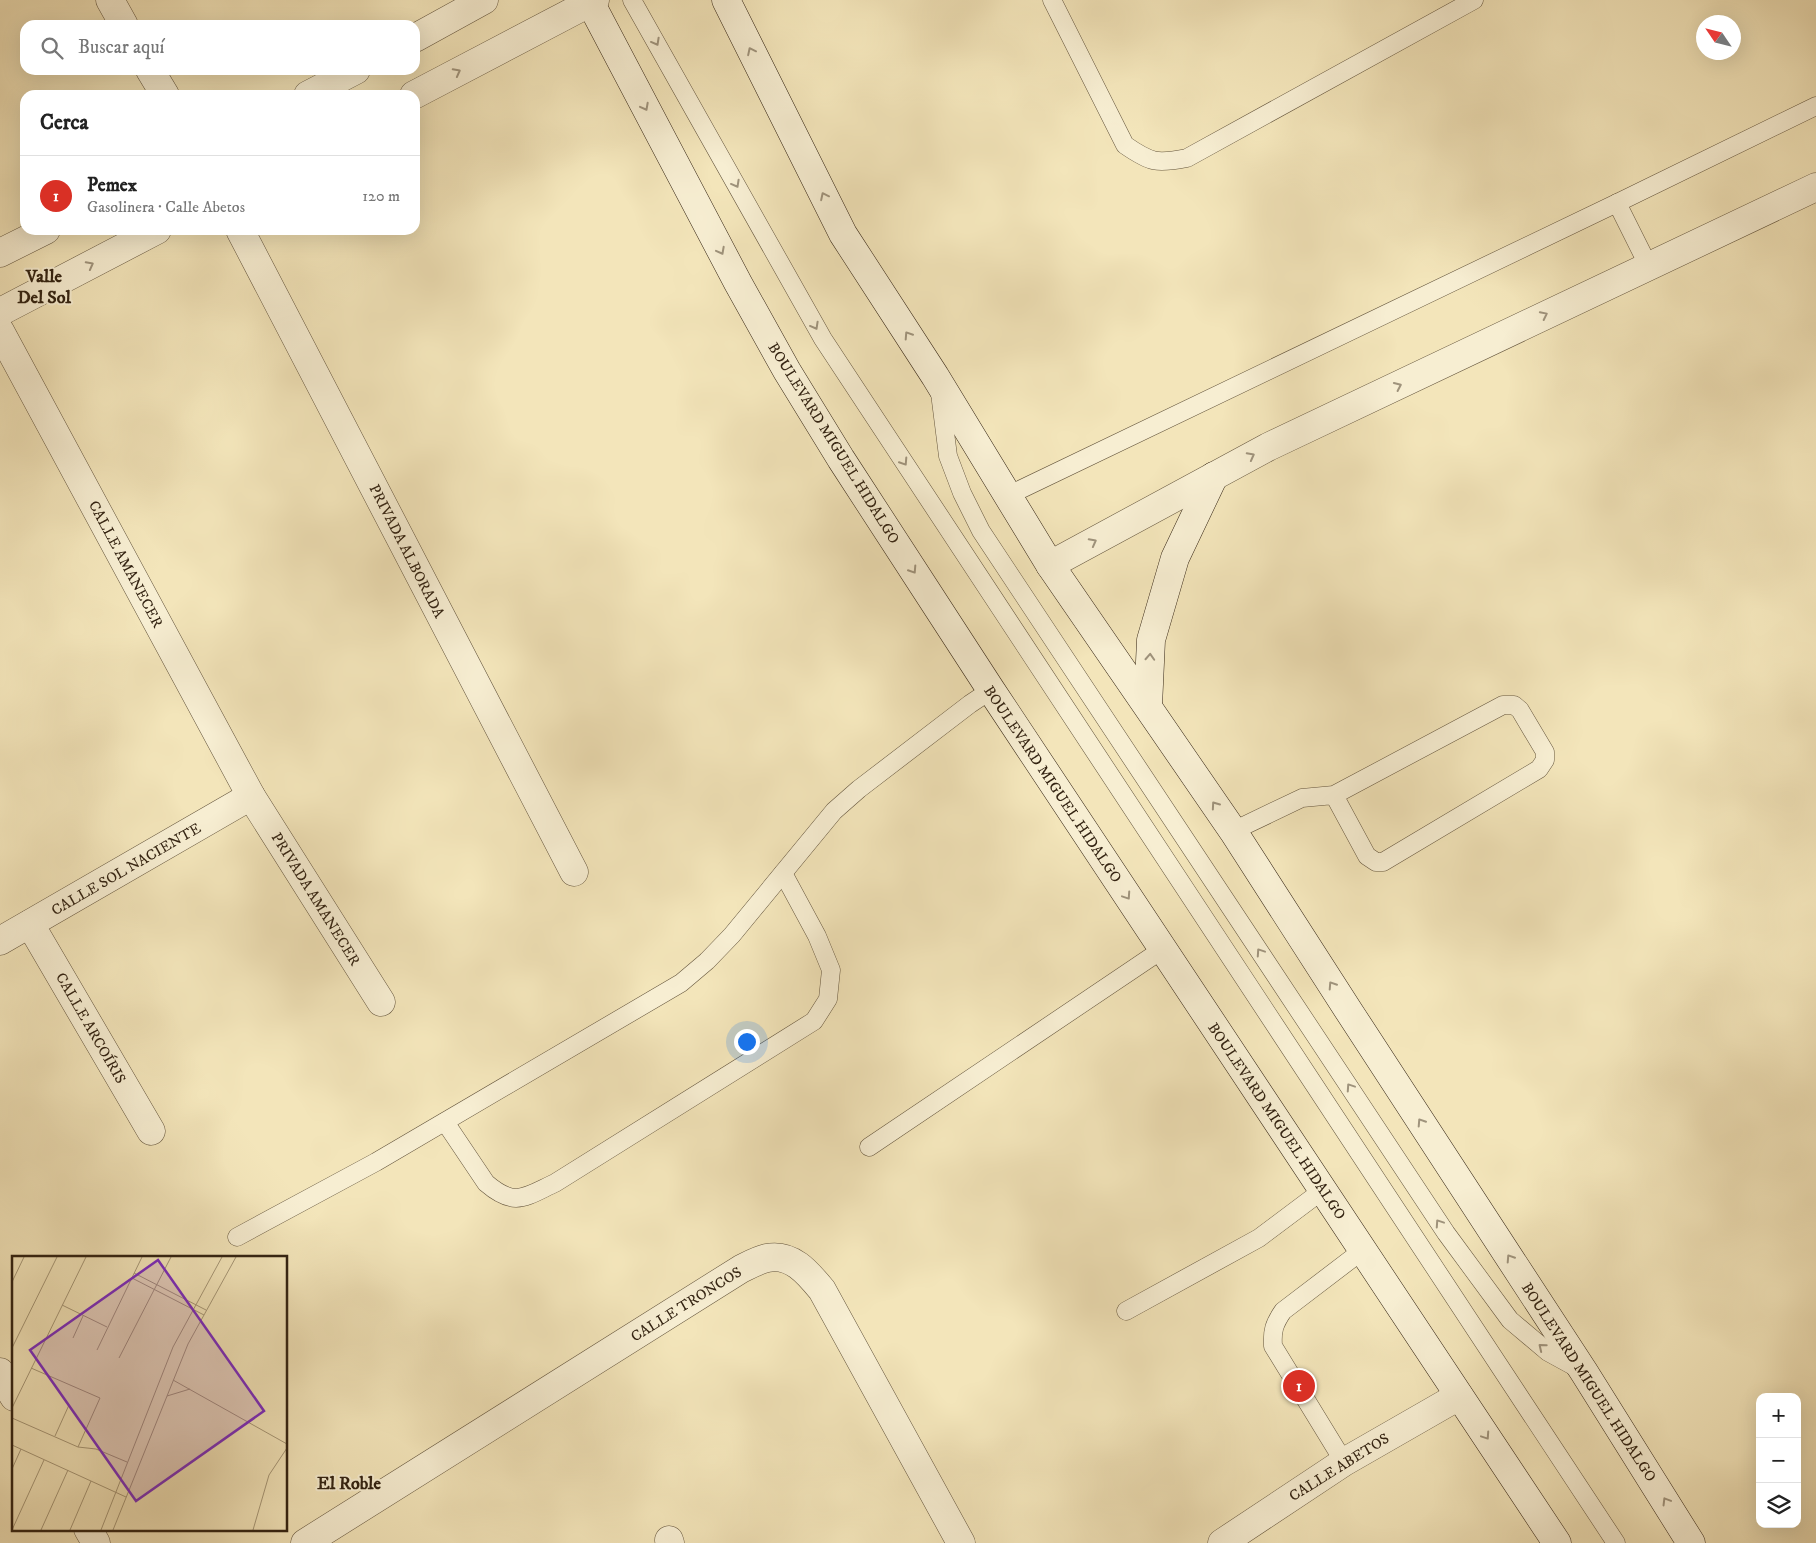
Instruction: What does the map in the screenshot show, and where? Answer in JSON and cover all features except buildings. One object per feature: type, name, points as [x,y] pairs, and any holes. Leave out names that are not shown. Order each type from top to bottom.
[{"type":"street","points":[[110,0],[121,20]]},
{"type":"street","points":[[420,35],[484,0]]},
{"type":"street","name":"BOULEVARD MIGUEL HIDALGO","points":[[726,0],[843,234],[935,376],[1050,565],[1233,831],[1584,1372],[1691,1543]]},
{"type":"street","points":[[420,92],[591,1]]},
{"type":"street","name":"BOULEVARD MIGUEL HIDALGO","points":[[591,1],[787,371],[846,467],[991,690],[1557,1543]]},
{"type":"street","points":[[153,75],[161,90]]},
{"type":"street","points":[[318,90],[346,75]]},
{"type":"street","points":[[1050,565],[1268,447],[1648,265],[1816,187]]},
{"type":"street","points":[[0,253],[36,235]]},
{"type":"street","points":[[0,312],[147,235]]},
{"type":"street","name":"PRIVADA ALBORADA","points":[[243,235],[574,872]]},
{"type":"street","name":"CALLE AMANECER","points":[[0,332],[251,796]]},
{"type":"street","points":[[1148,706],[1151,640],[1175,558],[1214,476]]},
{"type":"street","name":"CALLE SOL NACIENTE","points":[[0,941],[251,796]]},
{"type":"street","name":"PRIVADA AMANECER","points":[[251,796],[381,1002]]},
{"type":"street","name":"CALLE ARCOÍRIS","points":[[30,924],[151,1132]]},
{"type":"street","name":"CALLE TRONCOS","points":[[305,1543],[741,1269],[766,1258],[782,1257],[807,1271],[822,1290],[960,1543]]},
{"type":"street","points":[[0,1372],[12,1393]]},
{"type":"street","name":"CALLE ABETOS","points":[[1222,1543],[1344,1462],[1459,1396]]},
{"type":"street","points":[[89,1530],[96,1543]]},
{"type":"lane","points":[[632,0],[823,339],[1616,1543]]},
{"type":"lane","points":[[1052,0],[1125,145],[1142,157],[1163,163],[1187,158],[1474,0]]},
{"type":"lane","points":[[1009,495],[1816,106]]},
{"type":"lane","points":[[1617,203],[1648,265]]},
{"type":"lane","points":[[935,376],[939,390],[948,456],[962,493],[981,531],[1446,1233],[1510,1320],[1548,1352],[1584,1372]]},
{"type":"lane","points":[[237,1236],[376,1162],[681,983],[732,935],[817,830],[847,800],[970,704],[991,690]]},
{"type":"lane","points":[[1233,831],[1302,798],[1334,795],[1502,705],[1514,706],[1520,710],[1545,752],[1545,760],[1539,769],[1383,862],[1376,862],[1367,856],[1334,795]]},
{"type":"lane","points":[[446,1122],[486,1184],[507,1198],[521,1199],[555,1183],[814,1020],[828,999],[832,970],[818,936],[783,873]]},
{"type":"lane","points":[[869,1147],[1163,949]]},
{"type":"lane","points":[[1126,1312],[1258,1238],[1322,1190]]},
{"type":"lane","points":[[1344,1462],[1273,1346],[1272,1334],[1283,1311],[1363,1250]]},
{"type":"place","name":"Pemex","points":[[1299,1386]]},
{"type":"district","name":"Valle Del Sol","points":[[44,286]]},
{"type":"district","name":"El Roble","points":[[349,1483]]}]
